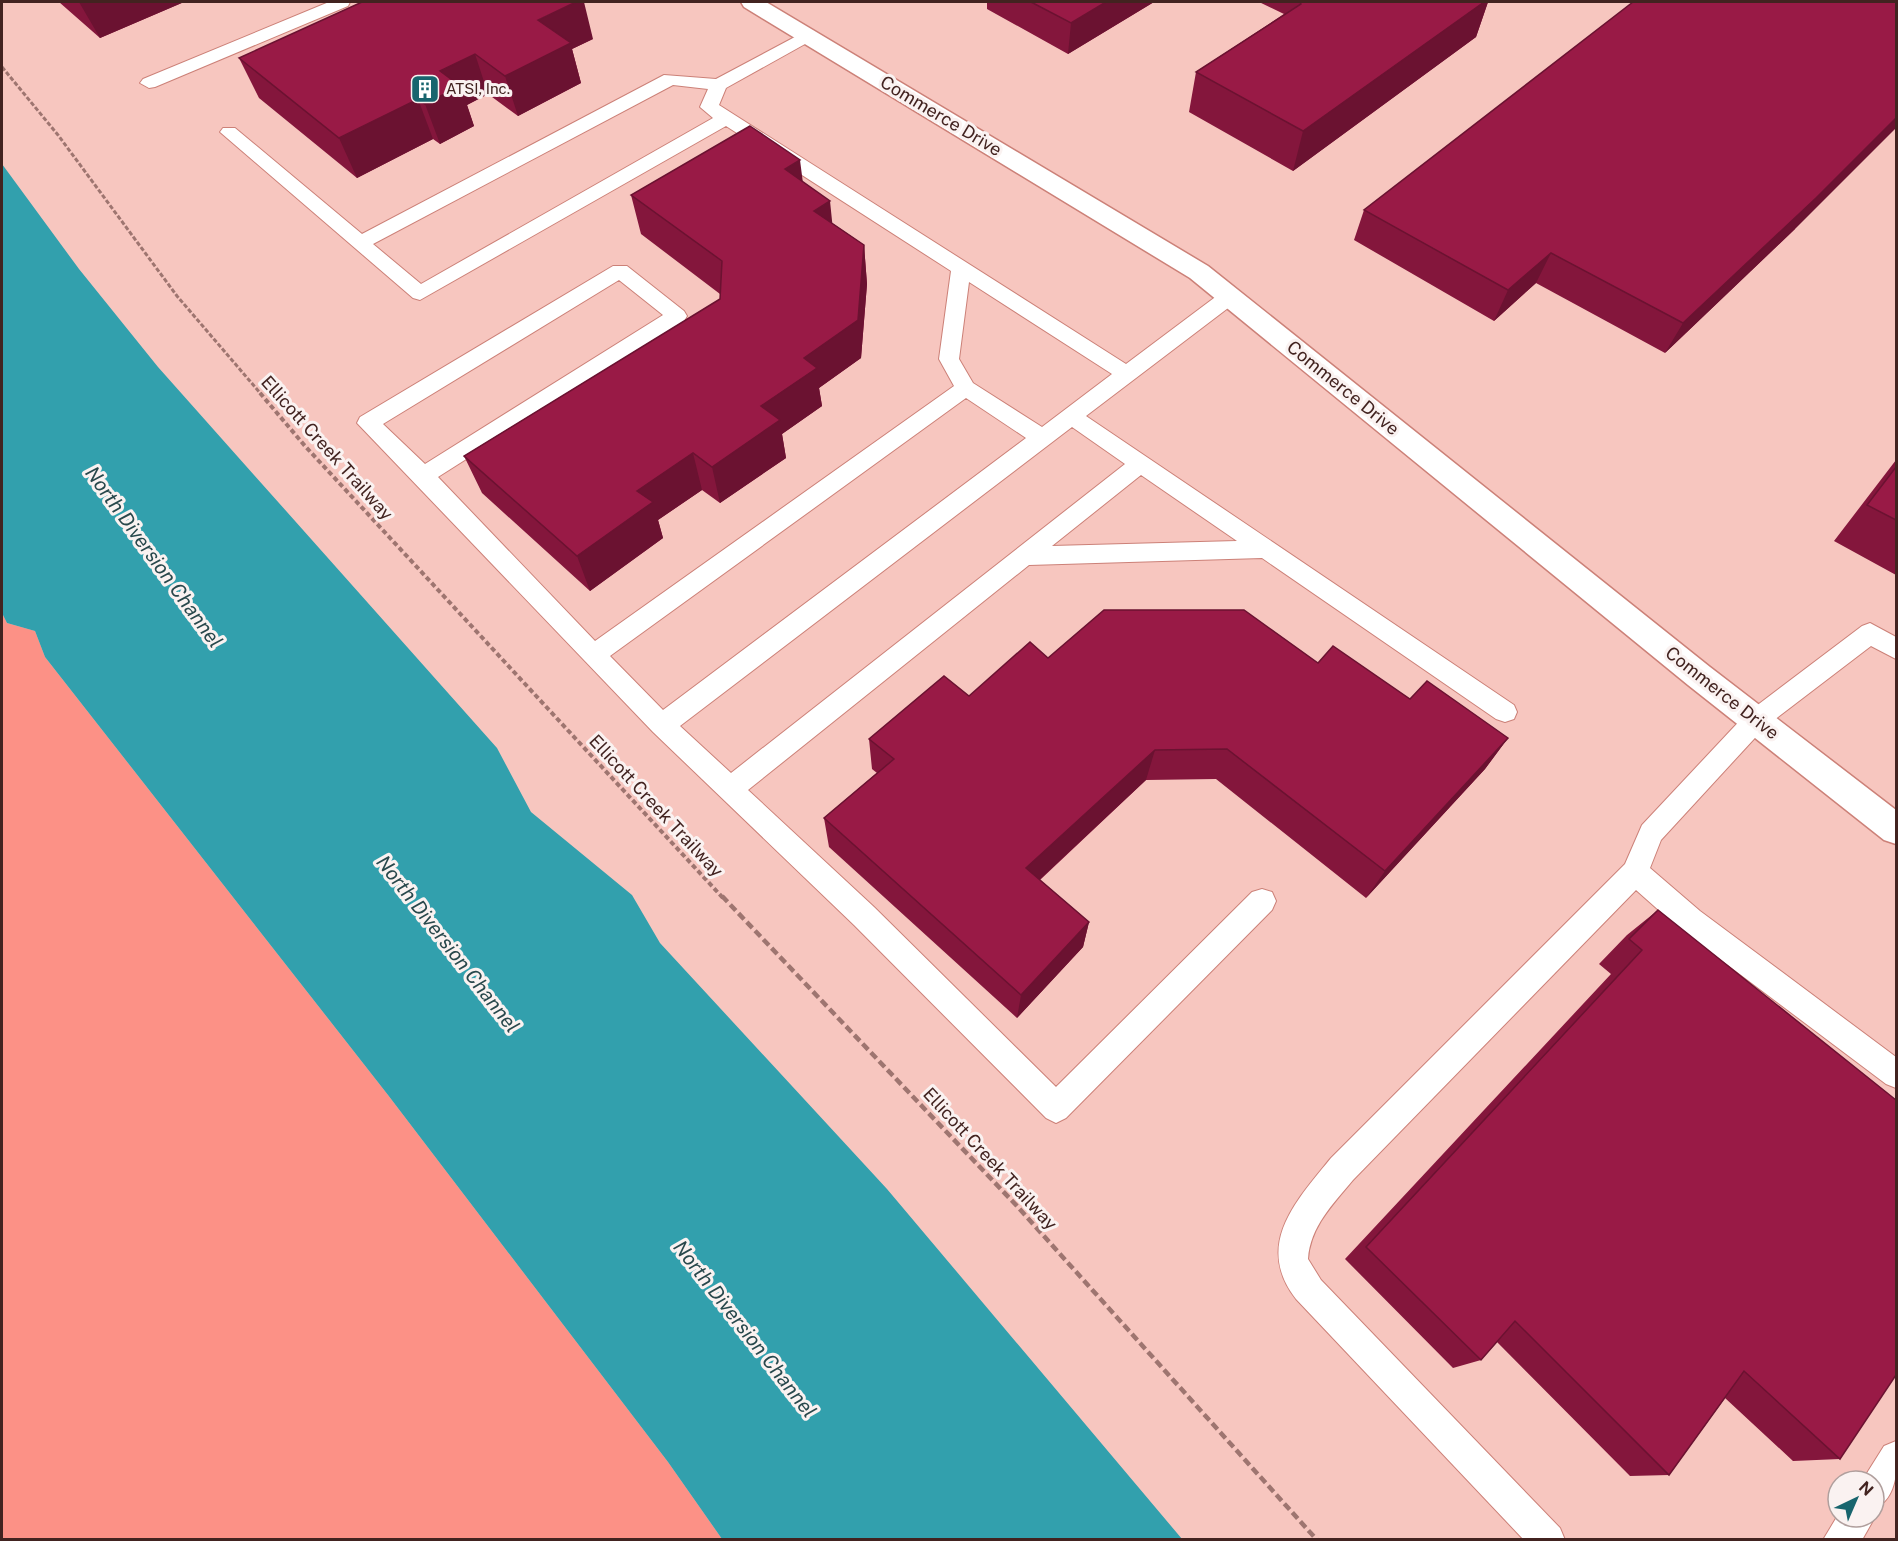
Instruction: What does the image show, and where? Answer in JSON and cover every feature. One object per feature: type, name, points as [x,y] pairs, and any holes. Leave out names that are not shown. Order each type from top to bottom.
[{"type":"street","name":"Commerce Drive","points":[[761,3],[808,36],[1199,272],[1756,720],[1896,829]]},
{"type":"lane","points":[[149,83],[342,2]]},
{"type":"lane","points":[[360,243],[670,79],[719,85],[808,36]]},
{"type":"lane","points":[[719,85],[709,107],[1126,374]]},
{"type":"lane","points":[[229,132],[420,293],[726,118]]},
{"type":"lane","points":[[961,270],[949,359],[966,388],[1042,438]]},
{"type":"lane","points":[[423,476],[677,316],[620,272],[368,423],[423,476],[662,725],[864,916],[1056,1108],[1262,901]]},
{"type":"lane","points":[[662,725],[1229,297]]},
{"type":"lane","points":[[593,655],[966,388]]},
{"type":"lane","points":[[1071,416],[1505,712]]},
{"type":"lane","points":[[730,789],[1141,463]]},
{"type":"lane","points":[[1024,556],[1267,549]]},
{"type":"lane","points":[[1548,1539],[1319,1302],[1295,1270],[1293,1244],[1305,1216],[1342,1169],[1635,872],[1651,833],[1756,720],[1870,633],[1896,649]]},
{"type":"lane","points":[[1635,872],[1690,920],[1896,1074]]},
{"type":"lane","points":[[1886,1473],[1896,1458]]},
{"type":"path","name":"Ellicott Creek Trailway","points":[[2,67],[58,135],[177,296],[305,446],[740,916],[1016,1204],[1317,1539]]},
{"type":"shaded area","points":[[2,613],[7,623],[35,631],[45,657],[388,1095],[668,1462],[722,1539],[2,1539]]},
{"type":"water","name":"North Diversion Channel","points":[[2,164],[79,269],[158,367],[497,748],[531,812],[632,895],[660,943],[887,1189],[1182,1539],[722,1539],[668,1462],[388,1095],[45,657],[35,631],[7,623],[2,613]]},
{"type":"building","points":[[362,2],[576,2],[538,20],[571,43],[505,76],[475,54],[440,71],[460,86],[425,104],[418,99],[339,138],[239,58]]},
{"type":"building","points":[[1031,2],[1106,2],[1071,23]]},
{"type":"building","points":[[1300,2],[1484,2],[1303,131],[1196,72],[1301,4]]},
{"type":"building","points":[[1633,2],[1896,2],[1896,118],[1816,198],[1683,323],[1551,253],[1508,290],[1364,210]]},
{"type":"building","points":[[750,126],[800,160],[785,169],[830,201],[814,211],[864,245],[858,320],[804,358],[817,368],[761,406],[780,420],[712,467],[693,453],[637,491],[653,502],[577,556],[464,456],[720,299],[722,261],[631,195]]},
{"type":"building","points":[[1896,467],[1896,520],[1867,505]]},
{"type":"building","points":[[1104,610],[1244,610],[1318,663],[1333,646],[1410,699],[1427,681],[1508,738],[1385,871],[1227,749],[1155,750],[1026,868],[1089,922],[1021,995],[824,818],[894,759],[869,739],[944,676],[969,696],[1030,642],[1048,658]]},
{"type":"building","points":[[1658,910],[1896,1100],[1896,1375],[1840,1459],[1744,1371],[1669,1475],[1515,1321],[1481,1360],[1366,1247],[1642,950],[1629,939]]},
{"type":"place","name":"ATSI, Inc.","points":[[425,89]]}]
